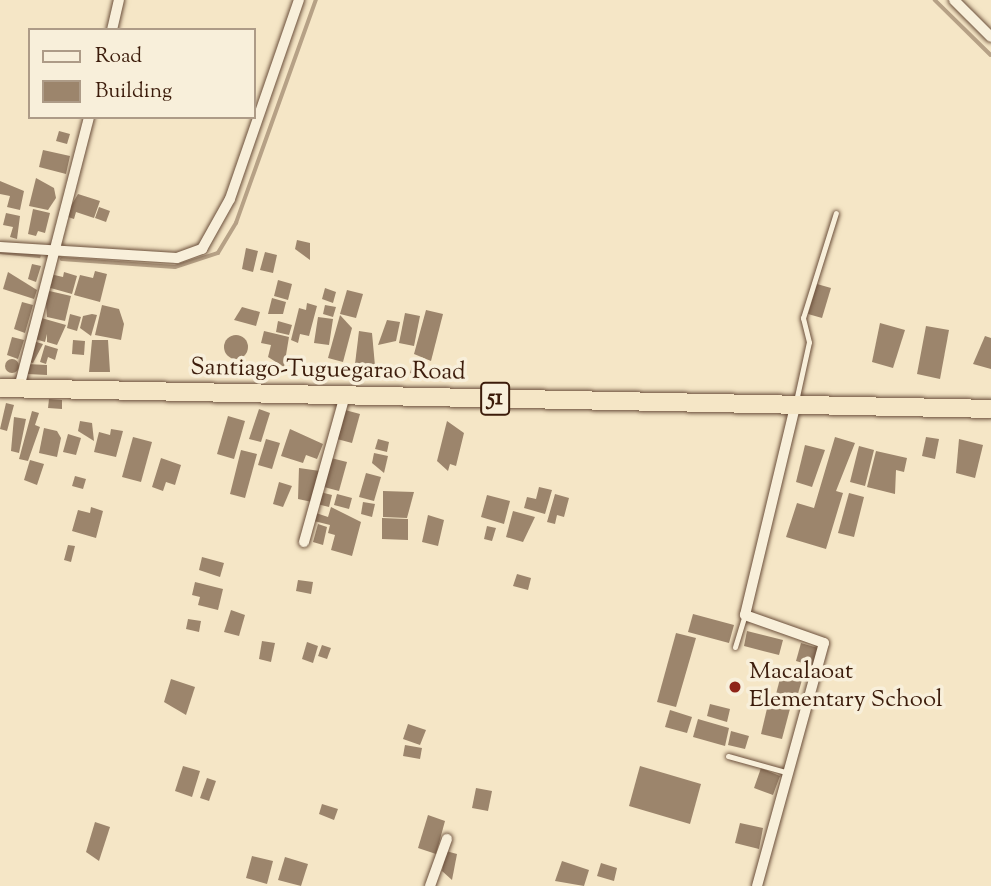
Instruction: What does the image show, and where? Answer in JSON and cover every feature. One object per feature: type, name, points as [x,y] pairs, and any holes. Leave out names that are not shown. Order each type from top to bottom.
[{"type":"highway","name":"Santiago-Tuguegarao Road","points":[[0,388],[991,410]]},
{"type":"street","points":[[112,28],[119,0]]},
{"type":"street","points":[[0,247],[177,258],[202,250],[230,199],[299,0]]},
{"type":"street","points":[[954,0],[991,37]]},
{"type":"street","points":[[19,388],[88,119]]},
{"type":"street","points":[[304,542],[345,396]]},
{"type":"street","points":[[757,886],[824,643],[745,615],[795,406]]},
{"type":"street","points":[[430,886],[447,839]]},
{"type":"lane","points":[[795,406],[810,342],[803,318],[836,213]]},
{"type":"lane","points":[[735,647],[745,615]]},
{"type":"lane","points":[[728,756],[789,773]]},
{"type":"building","points":[[59,131],[70,134],[67,144],[56,141]]},
{"type":"building","points":[[43,150],[70,156],[66,174],[39,167]]},
{"type":"building","points":[[36,178],[54,188],[56,198],[48,210],[29,206]]},
{"type":"building","points":[[0,181],[24,191],[20,210],[7,207],[10,196],[0,194]]},
{"type":"building","points":[[78,194],[100,201],[94,218],[76,212],[74,219],[65,216]]},
{"type":"building","points":[[99,207],[110,211],[106,222],[95,218]]},
{"type":"building","points":[[33,209],[50,213],[45,233],[38,231],[36,236],[28,234]]},
{"type":"building","points":[[6,213],[20,216],[17,239],[10,237],[13,227],[3,225]]},
{"type":"building","points":[[297,240],[310,243],[310,260],[295,249]]},
{"type":"building","points":[[246,248],[258,251],[253,272],[242,269]]},
{"type":"building","points":[[265,252],[277,255],[273,273],[260,270]]},
{"type":"building","points":[[32,264],[41,266],[36,282],[28,279]]},
{"type":"building","points":[[95,271],[107,274],[100,302],[74,295],[80,275],[93,278]]},
{"type":"building","points":[[8,272],[37,290],[34,299],[3,289]]},
{"type":"building","points":[[64,272],[77,276],[72,294],[47,287],[50,274],[63,277]]},
{"type":"building","points":[[278,280],[292,284],[288,300],[274,296]]},
{"type":"building","points":[[817,284],[831,288],[822,318],[808,314]]},
{"type":"building","points":[[325,288],[336,292],[333,303],[322,299]]},
{"type":"building","points":[[45,290],[71,296],[65,321],[47,317]]},
{"type":"building","points":[[347,290],[363,294],[356,318],[340,314]]},
{"type":"building","points":[[272,298],[286,302],[283,314],[268,314]]},
{"type":"building","points":[[22,302],[33,305],[25,333],[14,329]]},
{"type":"building","points":[[307,303],[317,306],[309,336],[300,334],[298,343],[291,340],[299,308],[306,310]]},
{"type":"building","points":[[102,305],[119,309],[124,324],[121,340],[95,335]]},
{"type":"building","points":[[325,305],[336,307],[333,317],[323,314]]},
{"type":"building","points":[[242,307],[260,312],[256,326],[234,320]]},
{"type":"building","points":[[426,310],[443,314],[431,361],[414,354]]},
{"type":"building","points":[[405,313],[420,316],[414,346],[399,343]]},
{"type":"building","points":[[70,314],[81,317],[77,331],[67,328]]},
{"type":"building","points":[[97,315],[91,336],[80,328],[83,316]]},
{"type":"building","points":[[340,315],[352,328],[343,362],[328,358]]},
{"type":"building","points":[[38,317],[66,325],[57,345],[47,342],[47,334],[45,342],[32,338]]},
{"type":"building","points":[[318,317],[333,319],[329,345],[314,343]]},
{"type":"building","points":[[387,320],[400,322],[396,341],[378,345]]},
{"type":"building","points":[[278,321],[292,325],[289,335],[276,332]]},
{"type":"building","points":[[880,323],[905,330],[893,368],[872,362]]},
{"type":"building","points":[[926,326],[949,330],[940,379],[917,374]]},
{"type":"building","points":[[264,331],[289,337],[284,367],[268,357],[271,345],[261,343]]},
{"type":"building","points":[[359,331],[372,333],[375,366],[355,364]]},
{"type":"building","points":[[236,335],[247,342],[248,347],[241,358],[236,359],[225,352],[224,347],[231,336]]},
{"type":"building","points":[[985,336],[991,338],[991,369],[973,364]]},
{"type":"building","points":[[12,337],[24,340],[18,359],[7,355]]},
{"type":"building","points":[[73,340],[85,341],[84,355],[72,354]]},
{"type":"building","points":[[92,340],[108,340],[110,372],[89,372]]},
{"type":"building","points":[[33,341],[43,344],[33,363],[27,361]]},
{"type":"building","points":[[45,345],[58,349],[55,360],[48,357],[46,364],[40,362]]},
{"type":"building","points":[[12,359],[17,361],[17,371],[12,373],[7,371],[5,366],[7,361]]},
{"type":"building","points":[[414,359],[423,362],[419,375],[410,373]]},
{"type":"building","points":[[27,364],[47,365],[47,375],[27,374]]},
{"type":"building","points":[[49,399],[62,400],[62,409],[48,408]]},
{"type":"building","points":[[6,403],[14,405],[7,431],[0,429]]},
{"type":"building","points":[[259,409],[270,413],[261,442],[249,439]]},
{"type":"building","points":[[345,410],[360,414],[352,443],[337,439]]},
{"type":"building","points":[[32,411],[39,413],[35,425],[40,427],[28,461],[19,459]]},
{"type":"building","points":[[228,416],[245,421],[234,459],[217,454]]},
{"type":"building","points":[[14,417],[26,419],[19,453],[11,451]]},
{"type":"building","points":[[80,421],[92,423],[94,441],[78,431]]},
{"type":"building","points":[[447,421],[464,433],[456,466],[450,464],[448,471],[437,461]]},
{"type":"building","points":[[44,428],[57,431],[61,438],[57,457],[39,453]]},
{"type":"building","points":[[111,429],[123,431],[116,457],[94,452],[99,432],[110,435]]},
{"type":"building","points":[[290,429],[323,444],[317,459],[306,455],[303,463],[281,456]]},
{"type":"building","points":[[68,434],[81,438],[76,455],[63,452]]},
{"type":"building","points":[[133,437],[152,442],[141,482],[122,477]]},
{"type":"building","points":[[835,437],[855,443],[836,491],[843,493],[826,549],[786,537],[797,503],[814,508]]},
{"type":"building","points":[[926,437],[939,439],[935,459],[922,456]]},
{"type":"building","points":[[266,439],[280,443],[272,469],[258,465]]},
{"type":"building","points":[[378,439],[389,442],[387,452],[375,449]]},
{"type":"building","points":[[959,439],[983,445],[975,478],[956,473]]},
{"type":"building","points":[[805,445],[825,450],[812,487],[796,482]]},
{"type":"building","points":[[859,446],[874,450],[865,486],[850,482]]},
{"type":"building","points":[[241,450],[257,454],[245,498],[230,494]]},
{"type":"building","points":[[876,451],[907,458],[904,472],[896,470],[895,494],[867,487]]},
{"type":"building","points":[[374,453],[388,456],[384,473],[372,463]]},
{"type":"building","points":[[161,458],[181,465],[175,485],[166,482],[163,491],[152,487]]},
{"type":"building","points":[[331,458],[347,462],[339,491],[324,487]]},
{"type":"building","points":[[30,460],[44,464],[37,485],[24,480]]},
{"type":"building","points":[[299,468],[320,471],[312,502],[298,499]]},
{"type":"building","points":[[366,473],[381,477],[374,501],[359,497]]},
{"type":"building","points":[[75,476],[86,479],[83,489],[72,486]]},
{"type":"building","points":[[279,482],[292,486],[283,507],[273,504]]},
{"type":"building","points":[[539,487],[552,490],[545,514],[524,508],[527,497],[536,499]]},
{"type":"building","points":[[383,491],[414,492],[407,518],[383,517]]},
{"type":"building","points":[[320,492],[332,495],[329,507],[317,504]]},
{"type":"building","points":[[849,493],[864,497],[854,537],[838,533]]},
{"type":"building","points":[[337,494],[352,498],[349,509],[334,505]]},
{"type":"building","points":[[555,494],[569,498],[564,517],[557,515],[555,524],[547,522]]},
{"type":"building","points":[[487,495],[510,501],[504,524],[481,517]]},
{"type":"building","points":[[363,502],[375,504],[372,517],[361,514]]},
{"type":"building","points":[[91,507],[103,511],[96,538],[72,531],[78,510],[90,513]]},
{"type":"building","points":[[331,507],[361,522],[352,556],[331,550],[335,535],[328,533],[330,525],[314,521],[316,513],[328,517]]},
{"type":"building","points":[[513,511],[535,517],[523,542],[506,537]]},
{"type":"building","points":[[428,515],[444,520],[438,546],[422,542]]},
{"type":"building","points":[[382,518],[408,519],[408,540],[382,539]]},
{"type":"building","points":[[318,524],[327,527],[323,545],[313,542]]},
{"type":"building","points":[[487,526],[496,528],[492,541],[484,539]]},
{"type":"building","points":[[68,545],[75,546],[71,562],[64,560]]},
{"type":"building","points":[[202,557],[224,563],[220,577],[199,570]]},
{"type":"building","points":[[517,574],[531,578],[528,590],[513,586]]},
{"type":"building","points":[[298,580],[313,582],[311,594],[296,591]]},
{"type":"building","points":[[195,582],[223,589],[218,610],[198,605],[200,597],[192,595]]},
{"type":"building","points":[[231,610],[245,615],[239,636],[224,632]]},
{"type":"building","points":[[693,614],[734,625],[729,643],[688,632]]},
{"type":"building","points":[[188,619],[201,621],[199,632],[186,629]]},
{"type":"building","points":[[747,631],[783,640],[779,655],[744,646]]},
{"type":"building","points":[[676,633],[696,638],[676,707],[657,702]]},
{"type":"building","points":[[262,641],[275,643],[271,662],[259,659]]},
{"type":"building","points":[[307,642],[318,646],[313,663],[302,659]]},
{"type":"building","points":[[801,643],[818,648],[813,666],[796,661]]},
{"type":"building","points":[[322,645],[331,648],[327,659],[318,656]]},
{"type":"building","points":[[783,667],[804,673],[795,704],[775,698]]},
{"type":"building","points":[[171,679],[195,687],[186,715],[164,702]]},
{"type":"building","points":[[769,700],[791,705],[782,739],[761,734]]},
{"type":"building","points":[[710,704],[730,709],[727,722],[707,716]]},
{"type":"building","points":[[670,710],[692,717],[687,733],[665,727]]},
{"type":"building","points":[[698,719],[729,728],[725,746],[693,737]]},
{"type":"building","points":[[408,724],[426,730],[420,745],[403,739]]},
{"type":"building","points":[[731,731],[749,736],[745,749],[728,745]]},
{"type":"building","points":[[405,745],[422,748],[420,759],[403,756]]},
{"type":"building","points":[[183,766],[200,771],[192,797],[175,791]]},
{"type":"building","points":[[640,766],[701,784],[690,824],[629,806]]},
{"type":"building","points":[[761,768],[780,776],[773,795],[754,788]]},
{"type":"building","points":[[207,778],[216,781],[209,801],[200,798]]},
{"type":"building","points":[[476,788],[492,791],[488,811],[472,808]]},
{"type":"building","points":[[322,804],[338,809],[334,820],[319,814]]},
{"type":"building","points":[[428,815],[445,821],[436,854],[418,848]]},
{"type":"building","points":[[95,822],[110,827],[99,861],[86,852]]},
{"type":"building","points":[[740,823],[763,828],[759,849],[735,843]]},
{"type":"building","points":[[446,851],[457,854],[452,880],[442,871]]},
{"type":"building","points":[[252,856],[273,861],[267,884],[246,878]]},
{"type":"building","points":[[285,857],[308,864],[301,886],[278,880]]},
{"type":"building","points":[[562,861],[589,870],[584,886],[555,881]]},
{"type":"building","points":[[601,863],[617,868],[614,881],[597,876]]},
{"type":"waterway","points":[[62,259],[175,267],[218,253],[236,223],[316,0]]},
{"type":"waterway","points":[[935,0],[991,55]]},
{"type":"waterway","points":[[0,252],[39,256]]},
{"type":"place","name":"Macalaoat Elementary School","points":[[735,687]]}]
